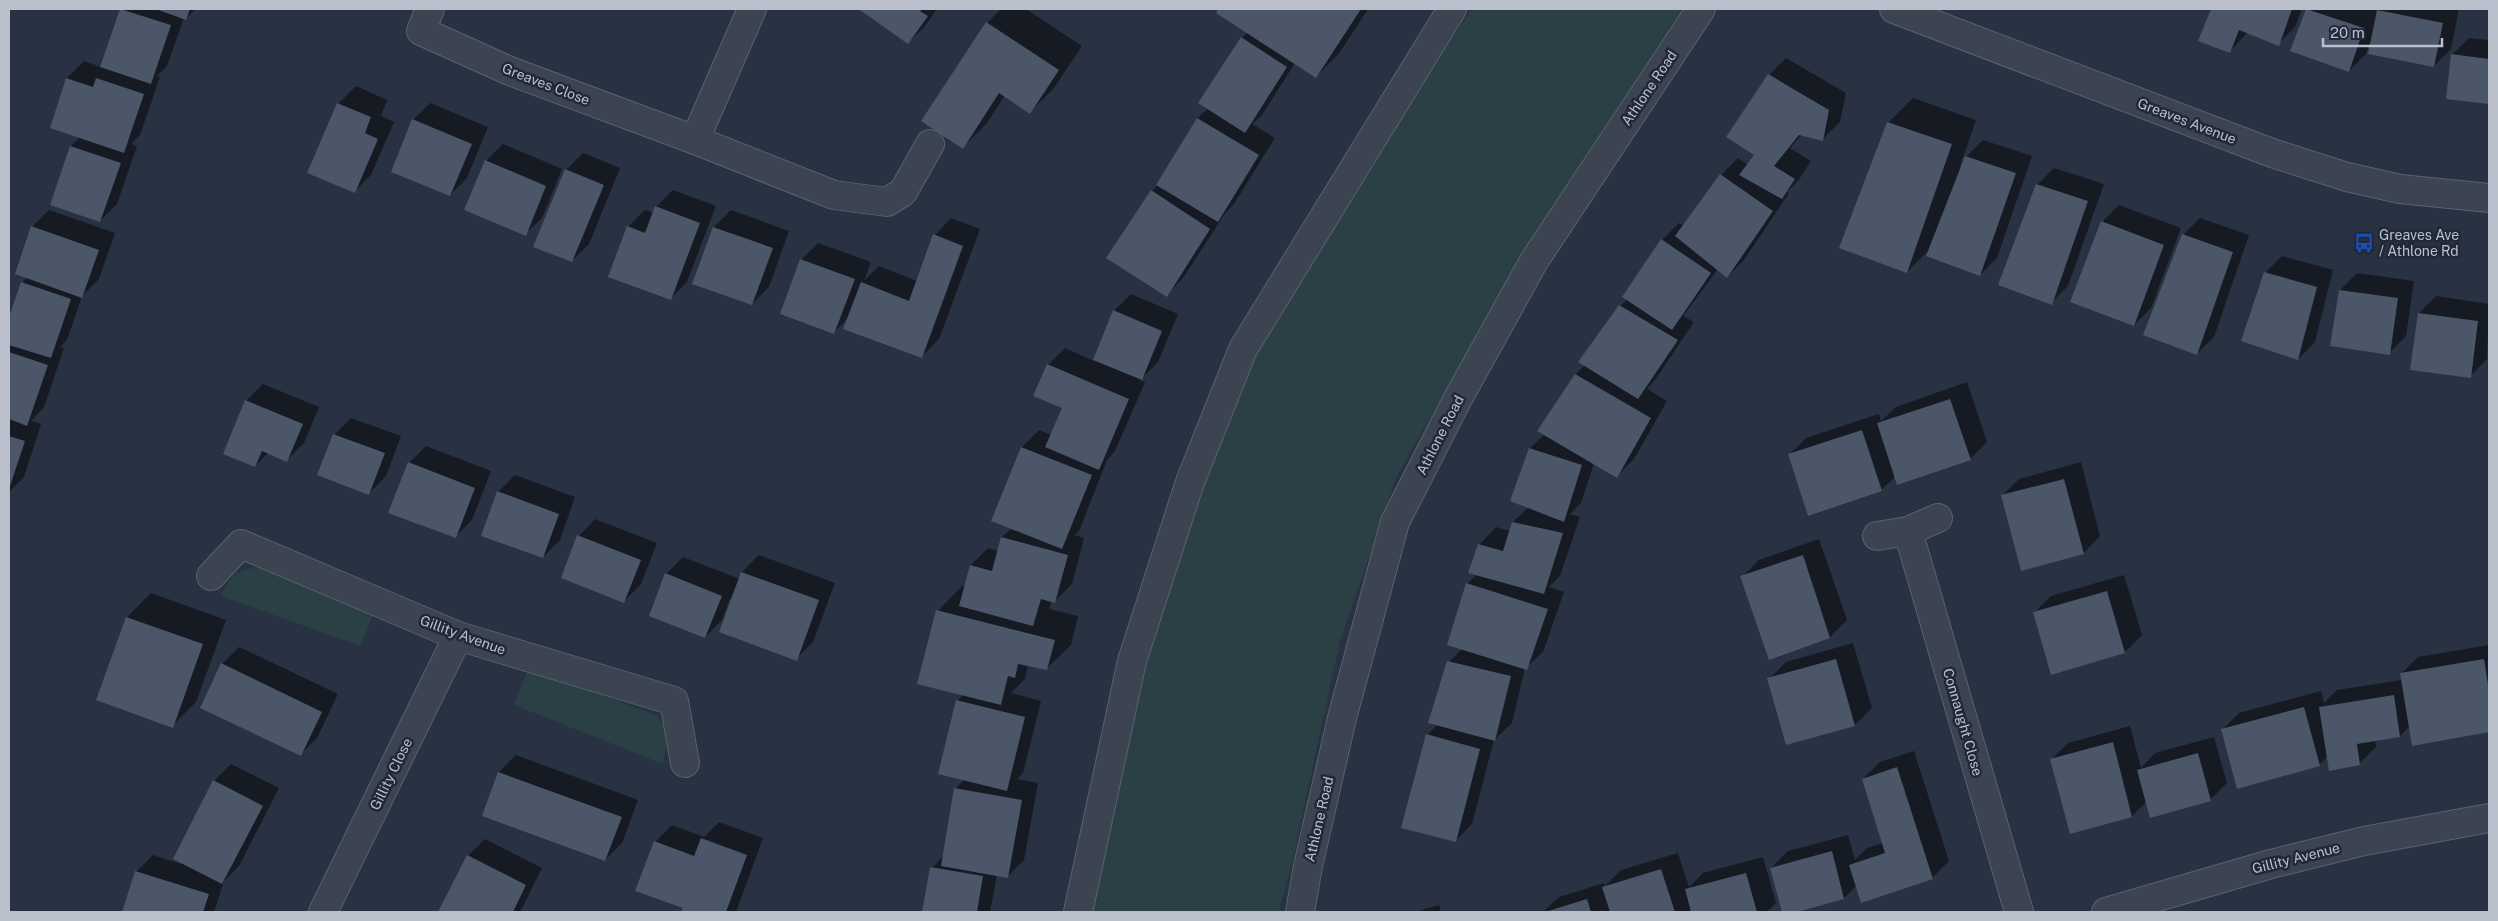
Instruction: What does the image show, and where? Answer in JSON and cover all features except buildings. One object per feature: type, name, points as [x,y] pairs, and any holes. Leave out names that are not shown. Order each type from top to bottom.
[{"type":"street","name":"Greaves Close","points":[[430,9],[421,31],[510,71],[695,140],[834,195],[887,202],[903,192],[930,144]]},
{"type":"street","points":[[695,140],[752,9]]},
{"type":"street","points":[[1078,912],[1132,661],[1190,482],[1243,350],[1452,9]]},
{"type":"street","name":"Athlone Road","points":[[1300,912],[1308,866],[1340,727],[1395,522],[1456,402],[1534,261],[1701,9]]},
{"type":"street","name":"Greaves Avenue","points":[[1894,9],[2263,150],[2347,177],[2400,190],[2489,198]]},
{"type":"street","points":[[1878,536],[1908,531],[1938,518]]},
{"type":"street","name":"Connaught Close","points":[[1908,531],[2019,912]]},
{"type":"street","name":"Gillity Avenue","points":[[210,576],[241,544],[458,636],[674,701],[685,763]]},
{"type":"street","name":"Gillity Close","points":[[323,912],[458,636]]},
{"type":"street","name":"Gillity Avenue","points":[[2106,912],[2271,864],[2364,841],[2489,818]]},
{"type":"green space","points":[[1472,9],[1682,9],[1683,18],[1516,265],[1397,476],[1340,641],[1293,859],[1279,912],[1086,912],[1148,645],[1237,385],[1368,161]]},
{"type":"green space","points":[[262,567],[375,611],[360,646],[221,596],[228,582],[236,574],[241,571]]},
{"type":"green space","points":[[529,668],[658,716],[664,728],[666,739],[663,764],[514,705]]},
{"type":"place","name":"Greaves Ave / Athlone Rd","points":[[2364,243]]}]
